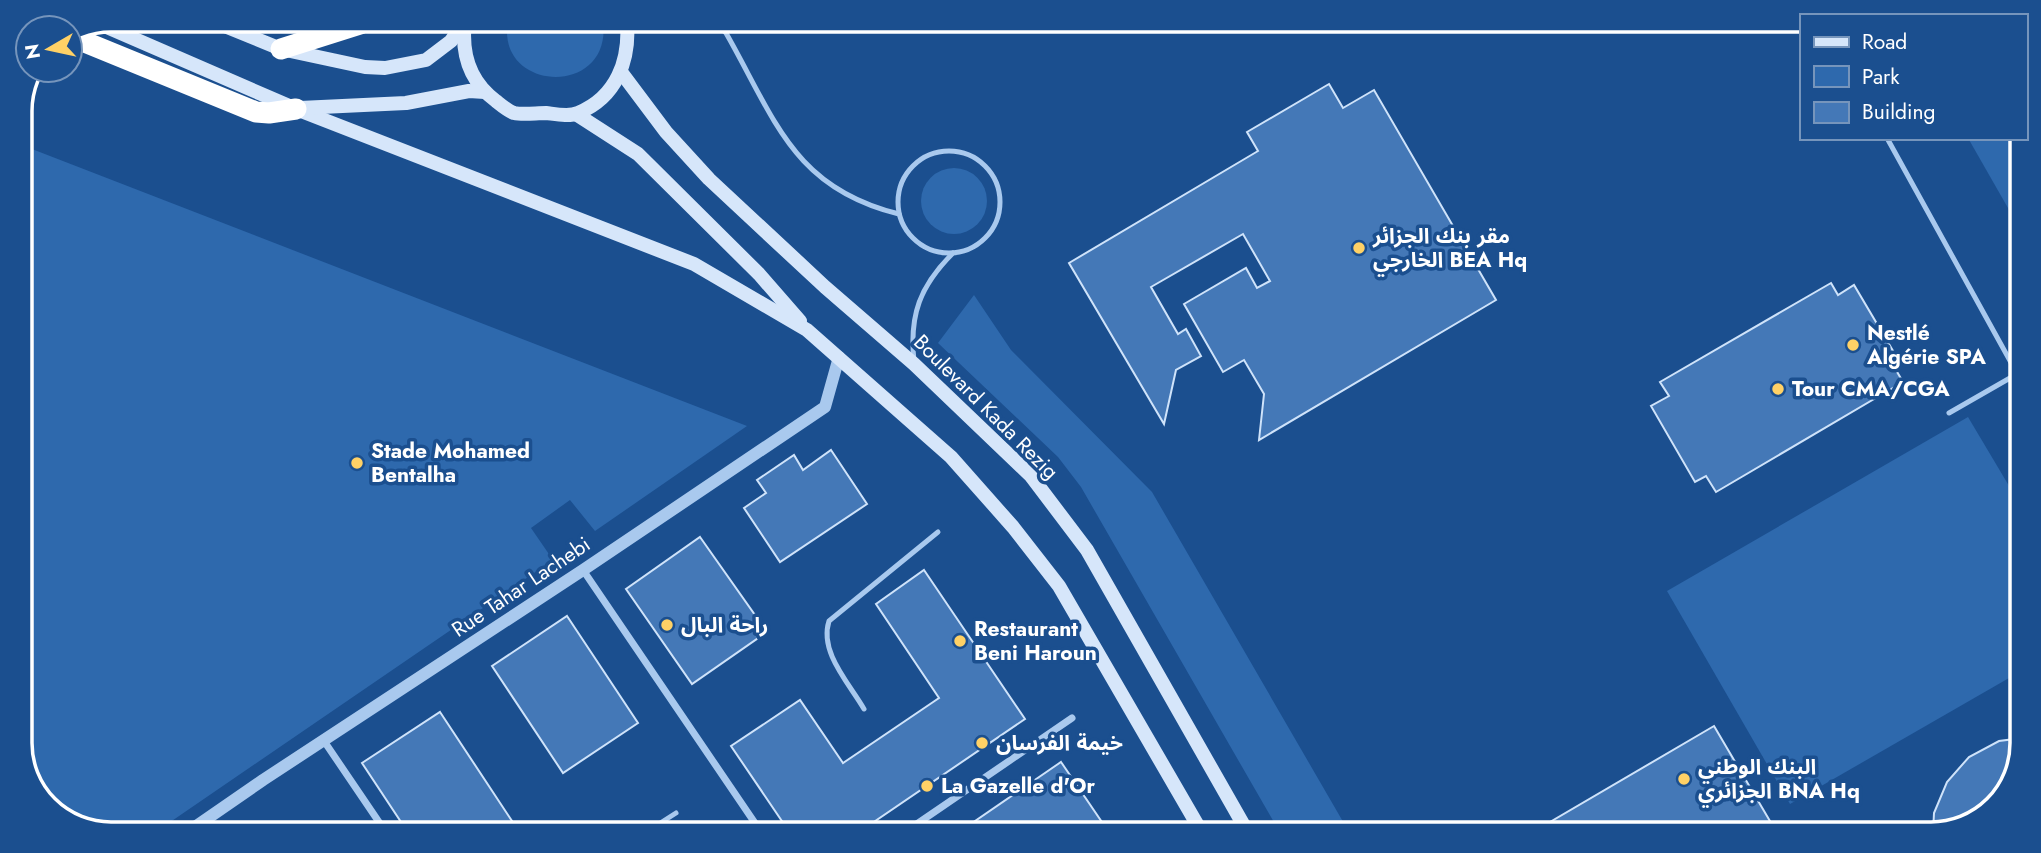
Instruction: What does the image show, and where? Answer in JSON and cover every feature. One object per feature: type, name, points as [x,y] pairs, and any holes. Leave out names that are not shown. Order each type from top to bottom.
[{"type":"highway","points":[[281,48],[334,32]]},
{"type":"highway","points":[[84,43],[257,112],[296,109]]},
{"type":"main road","points":[[118,32],[296,109],[694,264],[807,330]]},
{"type":"main road","points":[[240,32],[281,48],[365,68],[385,68],[426,60],[451,41],[457,32]]},
{"type":"main road","points":[[463,32],[470,71],[485,92],[512,113],[576,114],[603,98],[621,72],[631,32]]},
{"type":"main road","name":"Boulevard Kada Rezig","points":[[621,72],[666,132],[709,179],[825,287],[914,364],[1031,476],[1087,550],[1242,822]]},
{"type":"main road","points":[[296,109],[406,103],[485,92]]},
{"type":"main road","points":[[576,114],[638,154],[759,274],[807,330],[951,457],[1013,527],[1059,586],[1196,822]]},
{"type":"street","name":"Rue Tahar Lachebi","points":[[202,822],[825,407],[839,357]]},
{"type":"street","points":[[583,570],[754,822]]},
{"type":"street","points":[[920,822],[1072,718]]},
{"type":"street","points":[[324,741],[379,822]]},
{"type":"lane","points":[[725,32],[780,131],[810,169],[834,188],[859,201],[899,214]]},
{"type":"lane","points":[[1888,140],[2009,359]]},
{"type":"lane","points":[[944,151],[961,152],[978,160],[990,172],[998,186],[1000,201],[992,230],[981,242],[953,253],[935,251],[919,243],[906,230],[899,214],[898,197],[909,170],[927,155],[944,151]]},
{"type":"lane","points":[[914,364],[911,340],[914,315],[929,281],[953,253]]},
{"type":"lane","points":[[1950,413],[2009,380]]},
{"type":"lane","points":[[864,709],[828,649],[826,631],[829,621],[938,532]]},
{"type":"lane","points":[[662,822],[676,813]]},
{"type":"green space","points":[[508,32],[602,32],[601,46],[591,64],[574,74],[554,77],[535,73],[519,62],[509,45]]},
{"type":"green space","points":[[1969,140],[2009,140],[2009,210]]},
{"type":"green space","name":"Stade Mohamed Bentalha","points":[[32,149],[747,426],[595,531],[570,500],[531,528],[553,560],[170,822],[95,820],[62,805],[40,777],[32,748]]},
{"type":"green space","points":[[954,168],[967,171],[977,178],[984,188],[987,201],[984,214],[977,224],[967,231],[954,234],[941,231],[931,224],[924,214],[921,201],[924,188],[931,178],[941,171]]},
{"type":"green space","points":[[974,295],[1011,350],[1152,492],[1343,822],[1274,822],[1081,487],[1058,457],[938,343]]},
{"type":"green space","points":[[1968,417],[2010,487],[2010,678],[1790,804],[1667,591]]},
{"type":"building","name":"مقر بنك الجزائر الخارجي BEA Hq","points":[[1329,84],[1343,108],[1374,90],[1496,300],[1259,440],[1264,394],[1244,360],[1223,372],[1184,304],[1246,268],[1257,288],[1270,281],[1243,234],[1151,287],[1178,334],[1186,329],[1201,356],[1176,370],[1164,424],[1069,263],[1258,151],[1247,132]]},
{"type":"building","name":"Tour CMA/CGA","points":[[1831,283],[1838,295],[1854,285],[1899,361],[1893,365],[1903,382],[1716,492],[1706,476],[1695,482],[1651,406],[1669,396],[1660,382]]},
{"type":"building","points":[[831,450],[867,504],[780,562],[744,508],[766,493],[757,480],[794,455],[803,470]]},
{"type":"building","points":[[700,537],[767,632],[692,684],[626,589]]},
{"type":"building","points":[[924,570],[1025,719],[874,822],[783,822],[731,746],[800,700],[843,763],[939,698],[876,604]]},
{"type":"building","points":[[567,616],[638,723],[563,773],[492,666]]},
{"type":"building","points":[[440,712],[512,821],[401,822],[362,763]]},
{"type":"building","name":"البنك الوطني الجزائري BNA Hq","points":[[1714,726],[1771,822],[1550,822]]},
{"type":"building","points":[[2010,740],[2008,758],[1993,791],[1983,802],[1965,813],[1934,822],[1934,813],[1947,782],[1969,757],[1999,741]]},
{"type":"building","points":[[1061,762],[1102,822],[974,822]]},
{"type":"place","name":"مقر بنك الجزائر الخارجي BEA Hq","points":[[1359,248]]},
{"type":"place","name":"Nestlé Algérie SPA","points":[[1853,345]]},
{"type":"place","name":"Tour CMA/CGA","points":[[1778,389]]},
{"type":"place","name":"Stade Mohamed Bentalha","points":[[357,463]]},
{"type":"place","name":"راحة البال","points":[[667,625]]},
{"type":"place","name":"Restaurant Beni Haroun","points":[[960,641]]},
{"type":"place","name":"خيمة الفرسان","points":[[982,743]]},
{"type":"place","name":"البنك الوطني الجزائري BNA Hq","points":[[1684,779]]},
{"type":"place","name":"La Gazelle d'Or","points":[[927,786]]}]
